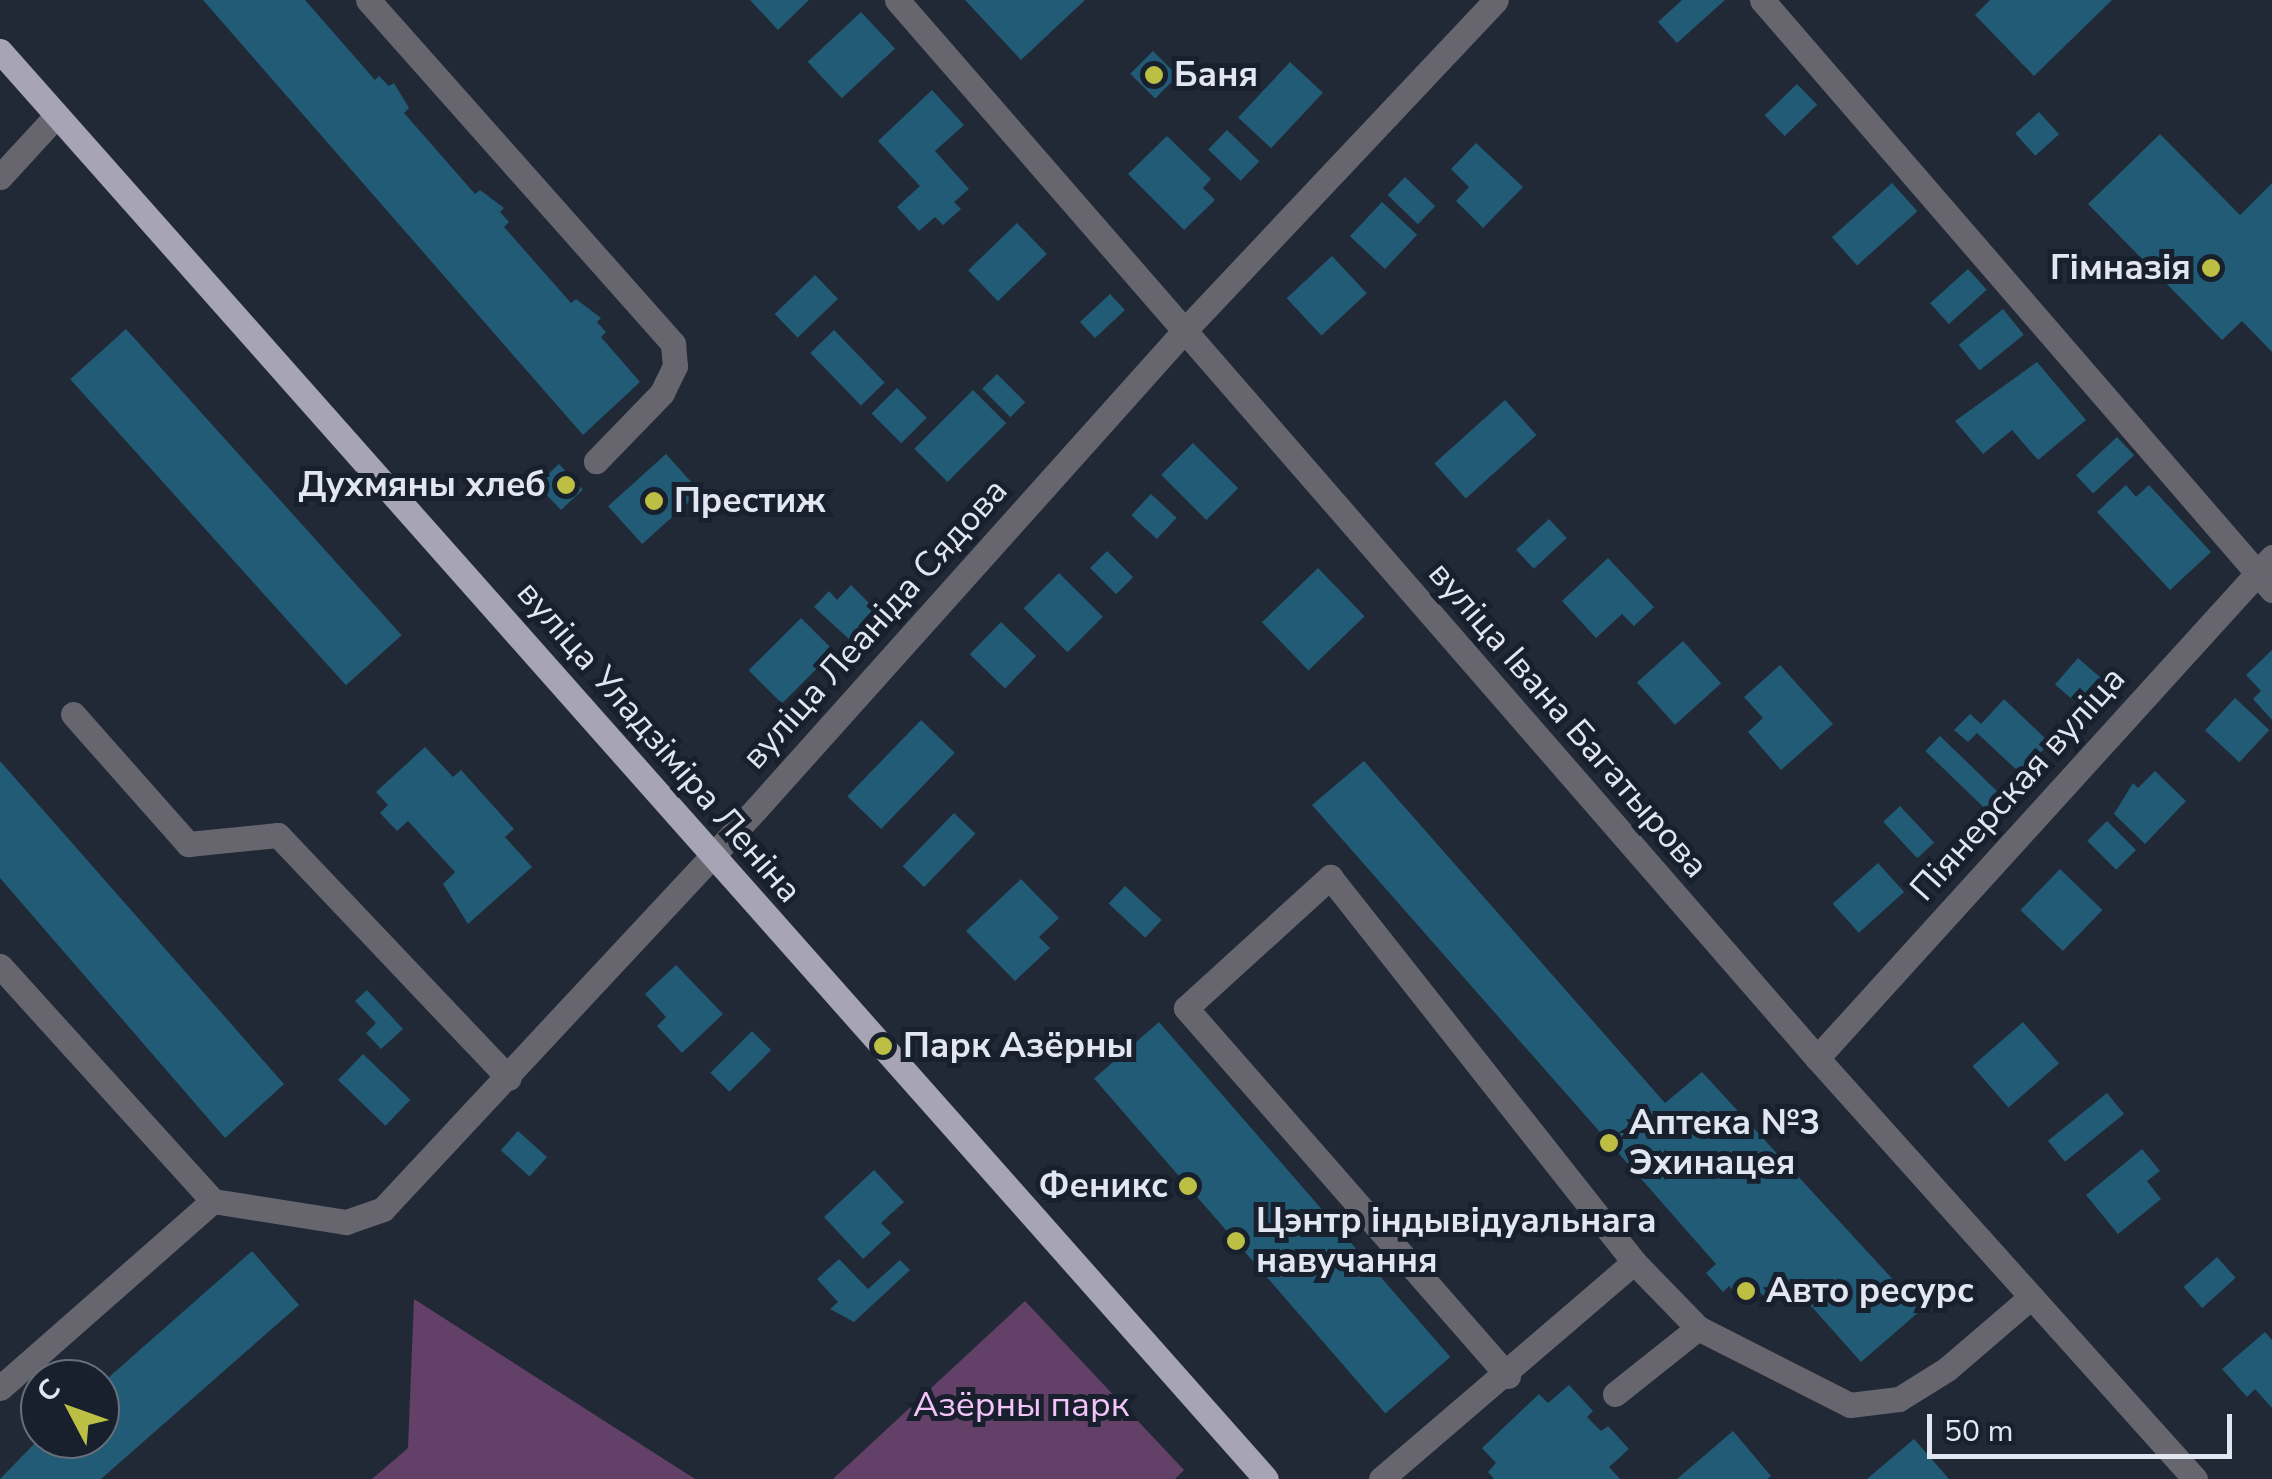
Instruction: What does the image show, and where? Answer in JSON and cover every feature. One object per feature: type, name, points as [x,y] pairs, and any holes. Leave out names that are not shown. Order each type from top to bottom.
[{"type":"main road","name":"вуліца Уладзіміра Леніна","points":[[0,51],[1266,1479]]},
{"type":"street","points":[[368,0],[673,344],[674,366],[662,393],[596,461]]},
{"type":"street","name":"вуліца Івана Багатырова","points":[[897,0],[1817,1058],[2195,1479]]},
{"type":"street","name":"вуліца Леаніда Сядова","points":[[213,1201],[324,1220],[367,1220],[509,1078],[1184,330],[1496,0]]},
{"type":"street","points":[[1762,0],[2267,574]]},
{"type":"street","points":[[0,177],[56,116]]},
{"type":"street","name":"Піянерская вуліца","points":[[1817,1058],[2267,574]]},
{"type":"street","points":[[73,714],[188,844],[278,835],[509,1078]]},
{"type":"street","points":[[1508,1376],[1186,1008],[1330,876],[1634,1262],[1698,1328],[1850,1405],[1899,1399],[1947,1369],[2032,1297]]},
{"type":"street","points":[[0,966],[213,1201],[0,1388]]},
{"type":"street","points":[[1381,1479],[1508,1376],[1634,1262]]},
{"type":"street","points":[[1615,1394],[1698,1328]]},
{"type":"green space","points":[[414,1299],[695,1479],[372,1479],[408,1448]]},
{"type":"green space","name":"Азёрны парк","points":[[1025,1301],[1184,1470],[1175,1479],[833,1479]]},
{"type":"building","points":[[203,0],[305,0],[375,80],[379,76],[389,86],[394,83],[409,108],[404,113],[475,194],[480,190],[504,208],[500,212],[509,222],[504,227],[571,303],[576,299],[601,318],[597,322],[606,332],[601,337],[640,382],[583,435]]},
{"type":"building","points":[[750,0],[809,0],[778,30]]},
{"type":"building","points":[[965,0],[1085,0],[1021,60]]},
{"type":"building","points":[[1682,0],[1725,0],[1677,43],[1658,22]]},
{"type":"building","points":[[1990,0],[2112,0],[2034,76],[1975,15]]},
{"type":"building","points":[[861,12],[895,49],[842,98],[808,62]]},
{"type":"building","name":"Баня","points":[[1153,51],[1178,76],[1155,98],[1130,74]]},
{"type":"building","points":[[1290,62],[1323,93],[1271,148],[1238,118]]},
{"type":"building","points":[[1797,84],[1817,105],[1785,136],[1765,115]]},
{"type":"building","points":[[932,90],[964,125],[935,151],[969,189],[954,202],[961,209],[943,225],[935,217],[919,231],[897,207],[920,186],[878,141]]},
{"type":"building","points":[[2039,112],[2059,134],[2035,156],[2015,133]]},
{"type":"building","points":[[1227,130],[1259,161],[1241,181],[1208,149]]},
{"type":"building","name":"Гімназія","points":[[2160,134],[2240,215],[2272,183],[2272,352],[2242,321],[2222,340],[2088,204]]},
{"type":"building","points":[[1167,136],[1211,179],[1203,188],[1215,200],[1184,230],[1128,174]]},
{"type":"building","points":[[1476,143],[1523,187],[1483,228],[1456,201],[1469,187],[1451,169]]},
{"type":"building","points":[[1405,177],[1435,206],[1418,224],[1388,195]]},
{"type":"building","points":[[1892,183],[1917,211],[1857,265],[1832,237]]},
{"type":"building","points":[[1382,202],[1417,235],[1385,269],[1350,236]]},
{"type":"building","points":[[1017,223],[1047,254],[998,301],[968,270]]},
{"type":"building","points":[[1332,256],[1367,293],[1321,336],[1287,298]]},
{"type":"building","points":[[1968,269],[1987,290],[1949,324],[1930,303]]},
{"type":"building","points":[[815,275],[838,299],[798,338],[775,314]]},
{"type":"building","points":[[1110,294],[1125,310],[1095,338],[1080,322]]},
{"type":"building","points":[[2003,309],[2024,335],[1979,371],[1959,345]]},
{"type":"building","points":[[126,329],[402,635],[346,685],[70,379]]},
{"type":"building","points":[[834,330],[885,383],[861,405],[810,353]]},
{"type":"building","points":[[2037,362],[2086,420],[2038,460],[2012,430],[1983,454],[1955,421]]},
{"type":"building","points":[[997,374],[1025,402],[1010,417],[982,389]]},
{"type":"building","points":[[897,388],[927,418],[901,443],[872,413]]},
{"type":"building","points":[[973,390],[1006,423],[948,482],[914,449]]},
{"type":"building","points":[[1505,400],[1536,435],[1466,498],[1434,464]]},
{"type":"building","points":[[2117,437],[2134,455],[2093,493],[2076,475]]},
{"type":"building","points":[[1193,443],[1238,488],[1206,520],[1161,475]]},
{"type":"building","points":[[666,454],[700,492],[642,544],[608,506]]},
{"type":"building","points":[[559,464],[583,490],[561,510],[537,484]]},
{"type":"building","points":[[2126,485],[2136,497],[2149,485],[2211,552],[2170,590],[2097,512]]},
{"type":"building","points":[[1151,494],[1177,518],[1157,539],[1131,515]]},
{"type":"building","points":[[1549,519],[1567,538],[1534,569],[1516,550]]},
{"type":"building","points":[[1107,551],[1133,577],[1116,594],[1090,568]]},
{"type":"building","points":[[1608,558],[1654,607],[1634,626],[1622,614],[1596,638],[1562,601]]},
{"type":"building","points":[[1318,568],[1365,616],[1308,670],[1262,622]]},
{"type":"building","points":[[1059,573],[1103,617],[1067,652],[1024,608]]},
{"type":"building","points":[[851,585],[876,610],[849,639],[814,607],[829,591],[837,600]]},
{"type":"building","points":[[801,618],[834,651],[782,704],[749,670]]},
{"type":"building","points":[[1001,622],[1036,656],[1005,688],[970,654]]},
{"type":"building","points":[[1683,641],[1721,683],[1675,725],[1637,682]]},
{"type":"building","points":[[2272,650],[2272,720],[2253,699],[2261,691],[2246,675]]},
{"type":"building","points":[[2078,658],[2109,685],[2086,711],[2055,684]]},
{"type":"building","points":[[1780,665],[1833,724],[1781,770],[1748,732],[1763,718],[1744,697]]},
{"type":"building","points":[[2235,698],[2269,730],[2239,762],[2205,730]]},
{"type":"building","points":[[2004,699],[2050,743],[2020,773],[1977,733],[1968,742],[1954,730],[1970,714],[1981,724]]},
{"type":"building","points":[[921,720],[955,753],[881,829],[847,796]]},
{"type":"building","points":[[1940,736],[2005,799],[1991,814],[1925,751]]},
{"type":"building","points":[[425,747],[453,777],[461,770],[514,829],[505,837],[532,867],[468,924],[443,884],[455,872],[408,821],[397,831],[380,813],[388,805],[376,792]]},
{"type":"building","points":[[0,761],[284,1084],[225,1138],[0,878]]},
{"type":"building","points":[[1364,761],[1665,1103],[1702,1072],[1921,1310],[1861,1362],[1787,1279],[1765,1298],[1753,1284],[1739,1297],[1729,1286],[1723,1292],[1706,1273],[1716,1264],[1312,805]]},
{"type":"building","points":[[2155,771],[2186,801],[2145,844],[2114,814],[2133,783],[2138,788]]},
{"type":"building","points":[[1900,806],[1934,843],[1917,858],[1883,822]]},
{"type":"building","points":[[954,813],[976,834],[924,887],[903,866]]},
{"type":"building","points":[[2107,821],[2136,850],[2116,870],[2087,841]]},
{"type":"building","points":[[1878,863],[1904,892],[1859,933],[1833,904]]},
{"type":"building","points":[[2060,869],[2102,910],[2063,951],[2020,910]]},
{"type":"building","points":[[1021,879],[1059,918],[1039,937],[1050,948],[1015,981],[966,931]]},
{"type":"building","points":[[1125,886],[1162,920],[1145,938],[1109,904]]},
{"type":"building","points":[[676,965],[723,1014],[682,1053],[657,1026],[666,1017],[645,994]]},
{"type":"building","points":[[367,990],[403,1029],[381,1049],[366,1033],[376,1023],[355,1001]]},
{"type":"building","points":[[1159,1022],[1450,1357],[1385,1414],[1094,1078]]},
{"type":"building","points":[[2023,1022],[2059,1064],[2009,1107],[1972,1066]]},
{"type":"building","points":[[752,1031],[771,1050],[729,1092],[710,1073]]},
{"type":"building","points":[[363,1054],[410,1100],[385,1126],[338,1080]]},
{"type":"building","points":[[2107,1093],[2124,1114],[2065,1162],[2048,1141]]},
{"type":"building","points":[[518,1131],[547,1157],[530,1176],[501,1150]]},
{"type":"building","points":[[2142,1149],[2160,1171],[2147,1181],[2161,1199],[2118,1234],[2086,1195]]},
{"type":"building","points":[[874,1170],[904,1202],[881,1223],[891,1233],[863,1259],[824,1217]]},
{"type":"building","points":[[252,1251],[299,1305],[101,1479],[0,1479],[20,1458],[120,1459],[120,1367]]},
{"type":"building","points":[[2217,1257],[2236,1278],[2202,1308],[2184,1287]]},
{"type":"building","points":[[839,1259],[868,1289],[900,1260],[910,1270],[854,1322],[830,1309],[838,1302],[817,1279]]},
{"type":"building","points":[[2265,1332],[2272,1340],[2272,1408],[2255,1389],[2247,1397],[2222,1369]]},
{"type":"building","points":[[1569,1385],[1593,1411],[1587,1417],[1601,1431],[1608,1426],[1629,1449],[1609,1467],[1620,1479],[1494,1479],[1488,1472],[1496,1463],[1482,1448],[1539,1394],[1548,1403]]},
{"type":"building","points":[[1733,1431],[1771,1476],[1677,1479]]},
{"type":"building","points":[[1914,1439],[1949,1479],[1867,1479]]},
{"type":"place","name":"Баня","points":[[1154,75]]},
{"type":"place","name":"Гімназія","points":[[2211,268]]},
{"type":"place","name":"Духмяны хлеб","points":[[566,485]]},
{"type":"place","name":"Престиж","points":[[654,501]]},
{"type":"place","name":"Парк Азёрны","points":[[883,1046]]},
{"type":"place","name":"Аптека №3 Эхинацея","points":[[1609,1143]]},
{"type":"place","name":"Феникс","points":[[1188,1186]]},
{"type":"place","name":"Цэнтр індывідуальнага навучання","points":[[1236,1241]]},
{"type":"place","name":"Авто ресурс","points":[[1746,1291]]}]
